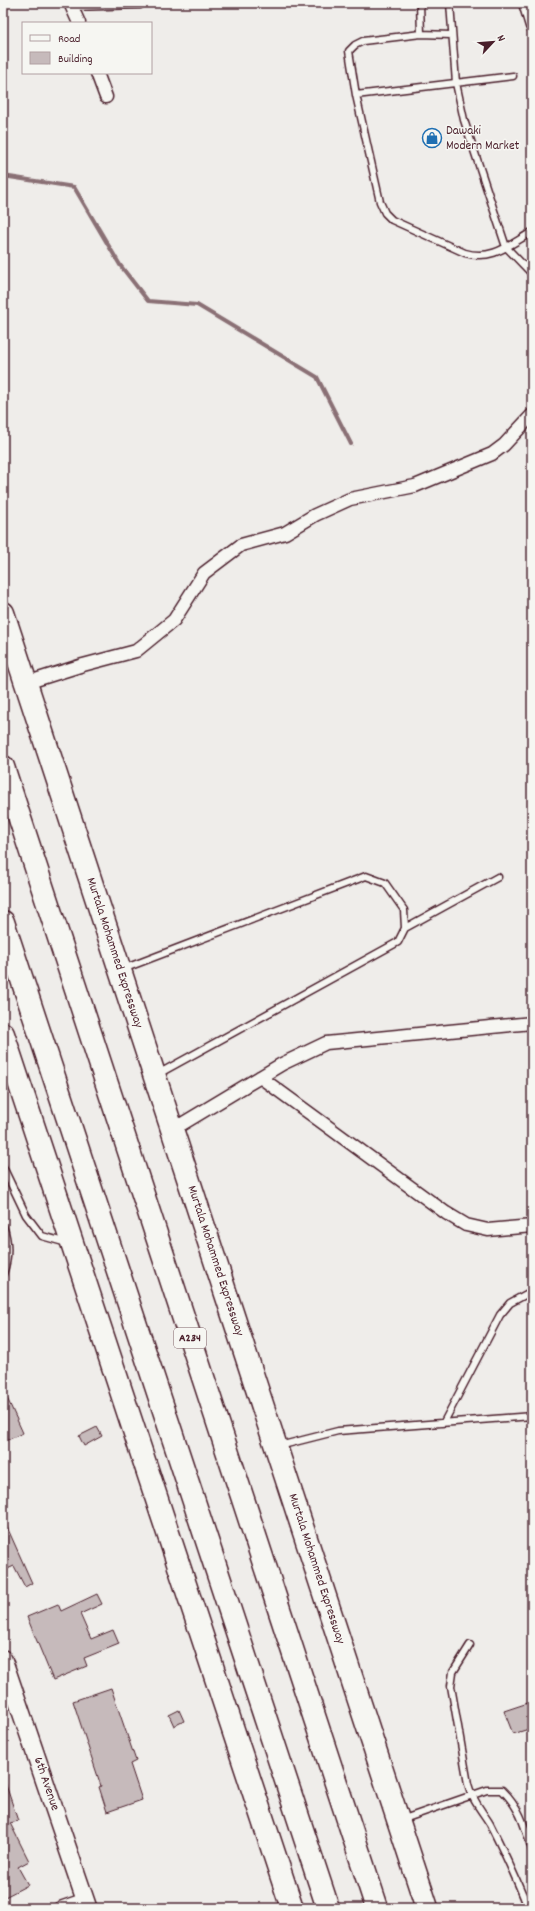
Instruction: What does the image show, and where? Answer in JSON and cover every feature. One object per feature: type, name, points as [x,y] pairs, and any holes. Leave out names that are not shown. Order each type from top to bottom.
[{"type":"highway","name":"Murtala Mohammed Expressway","points":[[3,613],[427,1908]]},
{"type":"highway","name":"A234","points":[[3,767],[377,1908]]},
{"type":"highway","points":[[3,922],[328,1908]]},
{"type":"highway","points":[[3,1034],[292,1908]]},
{"type":"street","points":[[525,3],[532,26]]},
{"type":"street","points":[[71,5],[79,22]]},
{"type":"street","points":[[97,74],[106,97]]},
{"type":"street","points":[[26,683],[83,665],[136,652],[174,620],[204,573],[241,545],[285,533],[350,499],[415,486],[479,460],[504,446],[532,415]]},
{"type":"street","points":[[172,1130],[282,1064],[326,1042],[532,1023]]},
{"type":"street","points":[[260,1078],[446,1213],[466,1225],[488,1230],[532,1226]]},
{"type":"street","name":"6th Avenue","points":[[3,1659],[87,1904]]},
{"type":"street","points":[[60,1908],[87,1904]]},
{"type":"lane","points":[[71,5],[140,5],[140,3]]},
{"type":"lane","points":[[420,3],[421,34]]},
{"type":"lane","points":[[450,3],[451,35],[456,83],[464,120],[506,247],[532,274]]},
{"type":"lane","points":[[451,35],[421,34],[363,41],[355,45],[349,51],[349,59],[356,95],[380,202],[385,213],[392,220],[465,253],[477,256],[488,256],[532,232]]},
{"type":"lane","points":[[356,95],[513,76]]},
{"type":"lane","points":[[120,970],[366,876],[385,884],[404,910],[405,928],[398,942],[154,1076]]},
{"type":"lane","points":[[405,928],[498,877]]},
{"type":"lane","points":[[3,1167],[26,1216],[42,1236],[72,1244]]},
{"type":"lane","points":[[3,1226],[7,1238],[8,1261],[3,1274]]},
{"type":"lane","points":[[444,1422],[500,1315],[510,1303],[532,1292]]},
{"type":"lane","points":[[276,1447],[338,1431],[532,1416]]},
{"type":"lane","points":[[470,1645],[453,1672],[451,1686],[471,1795],[486,1818],[514,1872],[528,1908]]},
{"type":"lane","points":[[398,1821],[487,1790],[502,1790],[512,1799],[520,1812],[532,1850]]},
{"type":"building","points":[[3,1389],[23,1433],[3,1442]]},
{"type":"building","points":[[97,1427],[102,1436],[84,1446],[79,1436]]},
{"type":"building","points":[[3,1518],[32,1583],[25,1587],[14,1566],[3,1571]]},
{"type":"building","points":[[97,1594],[102,1604],[80,1614],[91,1639],[113,1630],[119,1644],[84,1658],[87,1666],[53,1680],[27,1617],[58,1604],[61,1611]]},
{"type":"building","points":[[111,1688],[136,1761],[130,1764],[142,1800],[107,1812],[99,1787],[101,1786],[73,1701]]},
{"type":"building","points":[[528,1703],[532,1715],[532,1728],[513,1734],[504,1711]]},
{"type":"building","points":[[179,1710],[184,1721],[174,1726],[169,1715]]},
{"type":"building","points":[[3,1782],[5,1782],[18,1821],[10,1823],[29,1861],[18,1867],[28,1885],[3,1898]]},
{"type":"waterway","points":[[3,176],[74,187],[120,265],[148,301],[197,305],[317,377],[351,444]]},
{"type":"place","name":"Dawaki Modern Market","points":[[432,138]]}]
